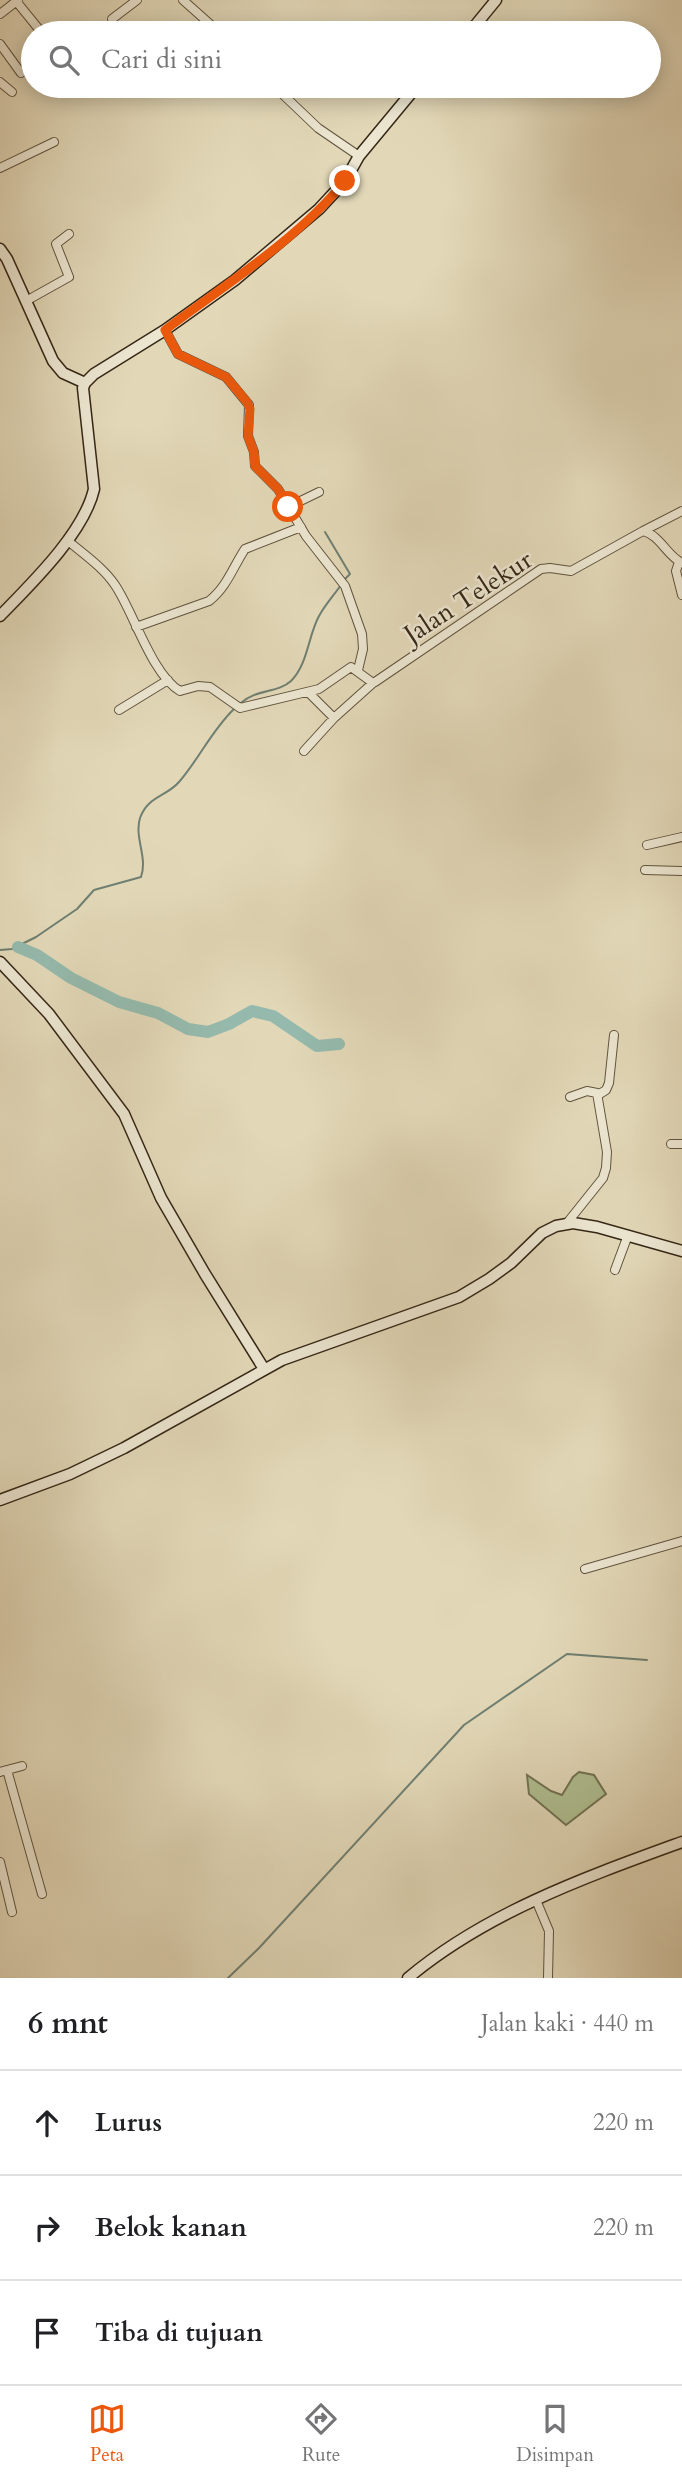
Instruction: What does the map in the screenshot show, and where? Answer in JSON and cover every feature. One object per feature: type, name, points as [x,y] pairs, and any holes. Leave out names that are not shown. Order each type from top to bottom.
[{"type":"street","points":[[112,19],[137,0]]},
{"type":"street","points":[[183,0],[206,21]]},
{"type":"street","points":[[479,21],[496,0]]},
{"type":"street","points":[[0,14],[17,1],[33,21]]},
{"type":"street","points":[[0,44],[21,73]]},
{"type":"street","points":[[0,83],[12,92]]},
{"type":"street","points":[[287,98],[318,128],[359,156]]},
{"type":"street","points":[[0,616],[39,578],[90,504],[94,489],[83,388],[85,383],[94,374],[165,330],[235,280],[318,209],[345,181],[359,156],[407,98]]},
{"type":"street","points":[[0,168],[54,142]]},
{"type":"street","points":[[26,302],[69,277],[56,244],[69,234]]},
{"type":"street","points":[[0,249],[58,368],[85,383]]},
{"type":"street","points":[[165,330],[178,354],[226,377],[247,402],[250,409],[248,436],[254,452],[255,466],[278,489],[301,527],[345,586],[362,634],[363,649],[358,670]]},
{"type":"street","points":[[288,507],[319,492]]},
{"type":"street","name":"Jalan Telekur","points":[[304,751],[334,718],[373,683],[541,569],[571,571],[682,511]]},
{"type":"street","points":[[135,627],[209,601],[234,571],[245,549],[301,527]]},
{"type":"street","points":[[643,531],[650,533],[681,563],[676,571],[682,595]]},
{"type":"street","points":[[66,540],[111,580],[135,627],[168,680],[180,691],[198,686],[210,687],[240,708],[327,685],[348,668],[358,670],[373,683]]},
{"type":"street","points":[[119,710],[168,680]]},
{"type":"street","points":[[308,692],[334,718]]},
{"type":"street","points":[[647,845],[682,837]]},
{"type":"street","points":[[645,870],[682,871]]},
{"type":"street","points":[[0,962],[48,1014],[129,1121],[145,1164],[166,1207],[264,1369]]},
{"type":"street","points":[[598,1095],[606,1090],[608,1083],[614,1035]]},
{"type":"street","points":[[570,1097],[587,1091],[598,1095]]},
{"type":"street","points":[[568,1223],[605,1174],[607,1152],[598,1095]]},
{"type":"street","points":[[671,1144],[682,1143]]},
{"type":"street","points":[[0,1500],[71,1474],[124,1448],[283,1360],[459,1297],[511,1263],[542,1233],[568,1223],[597,1227],[682,1251]]},
{"type":"street","points":[[615,1270],[628,1235]]},
{"type":"street","points":[[584,1569],[682,1541]]},
{"type":"street","points":[[22,1766],[3,1771],[42,1894]]},
{"type":"street","points":[[408,1978],[466,1935],[536,1900],[682,1842]]},
{"type":"street","points":[[0,1862],[12,1912]]},
{"type":"street","points":[[536,1900],[549,1931],[548,1978]]},
{"type":"green space","points":[[579,1772],[594,1775],[606,1794],[566,1825],[529,1794],[527,1775],[562,1795]]},
{"type":"waterway","points":[[325,532],[350,574],[345,579]]},
{"type":"waterway","points":[[241,703],[253,695],[286,685],[297,674],[315,624],[341,585]]},
{"type":"waterway","points":[[0,950],[12,949],[36,937],[77,909],[94,890],[141,877],[143,862],[139,825],[143,811],[152,801],[179,782],[234,709]]},
{"type":"waterway","points":[[18,947],[119,1002],[158,1013],[188,1029],[208,1032],[252,1011],[273,1016],[317,1046],[339,1044]]},
{"type":"waterway","points":[[228,1978],[259,1948],[464,1725],[567,1654],[647,1660]]},
{"type":"route","points":[[288,507],[278,489],[254,464],[254,452],[248,436],[250,409],[247,402],[226,377],[178,354],[165,330],[235,280],[318,209],[345,181]]}]
